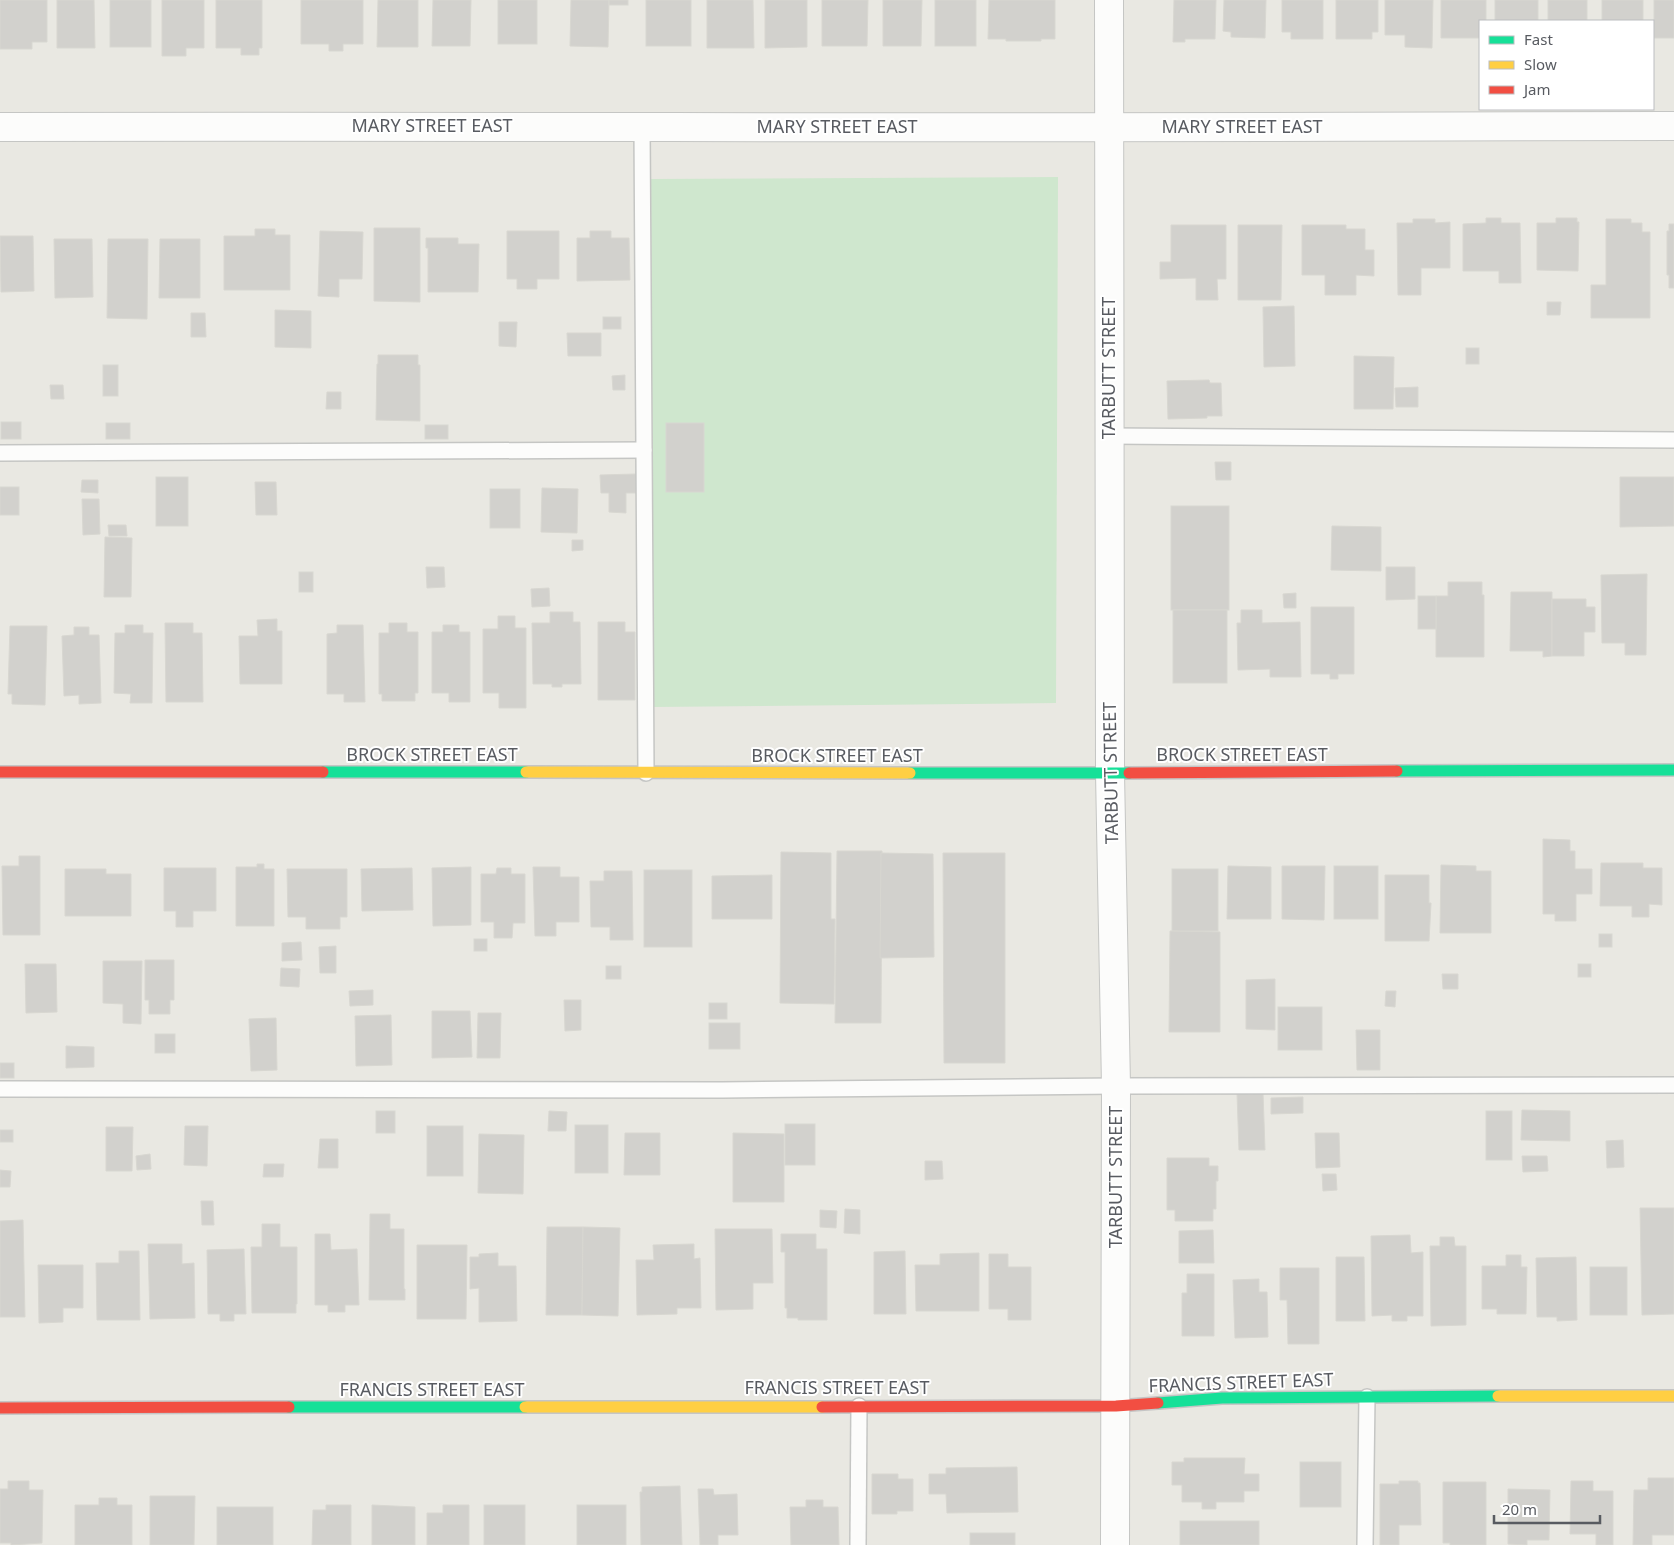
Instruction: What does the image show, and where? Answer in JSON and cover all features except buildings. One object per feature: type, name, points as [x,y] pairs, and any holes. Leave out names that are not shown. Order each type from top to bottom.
[{"type":"street","name":"TARBUTT STREET","points":[[1109,0],[1110,773],[1116,1086],[1115,1545]]},
{"type":"street","name":"MARY STREET EAST","points":[[0,127],[642,126],[1109,128],[1674,126]]},
{"type":"street","name":"BROCK STREET EAST","points":[[0,772],[1110,773],[1674,770]]},
{"type":"street","name":"FRANCIS STREET EAST","points":[[0,1408],[1116,1406],[1222,1398],[1674,1396]]},
{"type":"lane","points":[[642,126],[646,773]]},
{"type":"lane","points":[[1110,436],[1674,440]]},
{"type":"lane","points":[[0,453],[644,450]]},
{"type":"lane","points":[[0,1089],[722,1090],[1116,1086],[1674,1085]]},
{"type":"lane","points":[[1365,1545],[1367,1397]]},
{"type":"lane","points":[[858,1545],[859,1406]]},
{"type":"green space","points":[[1058,177],[1056,703],[653,707],[651,179]]},
{"type":"traffic: fast","points":[[1397,771],[1674,770]]},
{"type":"traffic: fast","points":[[323,772],[526,772]]},
{"type":"traffic: fast","points":[[910,773],[1129,773]]},
{"type":"traffic: fast","points":[[1158,1403],[1222,1398],[1498,1396]]},
{"type":"traffic: fast","points":[[289,1407],[525,1407]]},
{"type":"traffic: slow","points":[[526,772],[910,773]]},
{"type":"traffic: slow","points":[[1498,1396],[1674,1396]]},
{"type":"traffic: slow","points":[[525,1407],[822,1407]]},
{"type":"traffic: jam","points":[[1129,773],[1397,771]]},
{"type":"traffic: jam","points":[[0,772],[323,772]]},
{"type":"traffic: jam","points":[[822,1407],[1116,1406],[1158,1403]]},
{"type":"traffic: jam","points":[[0,1408],[289,1407]]}]
